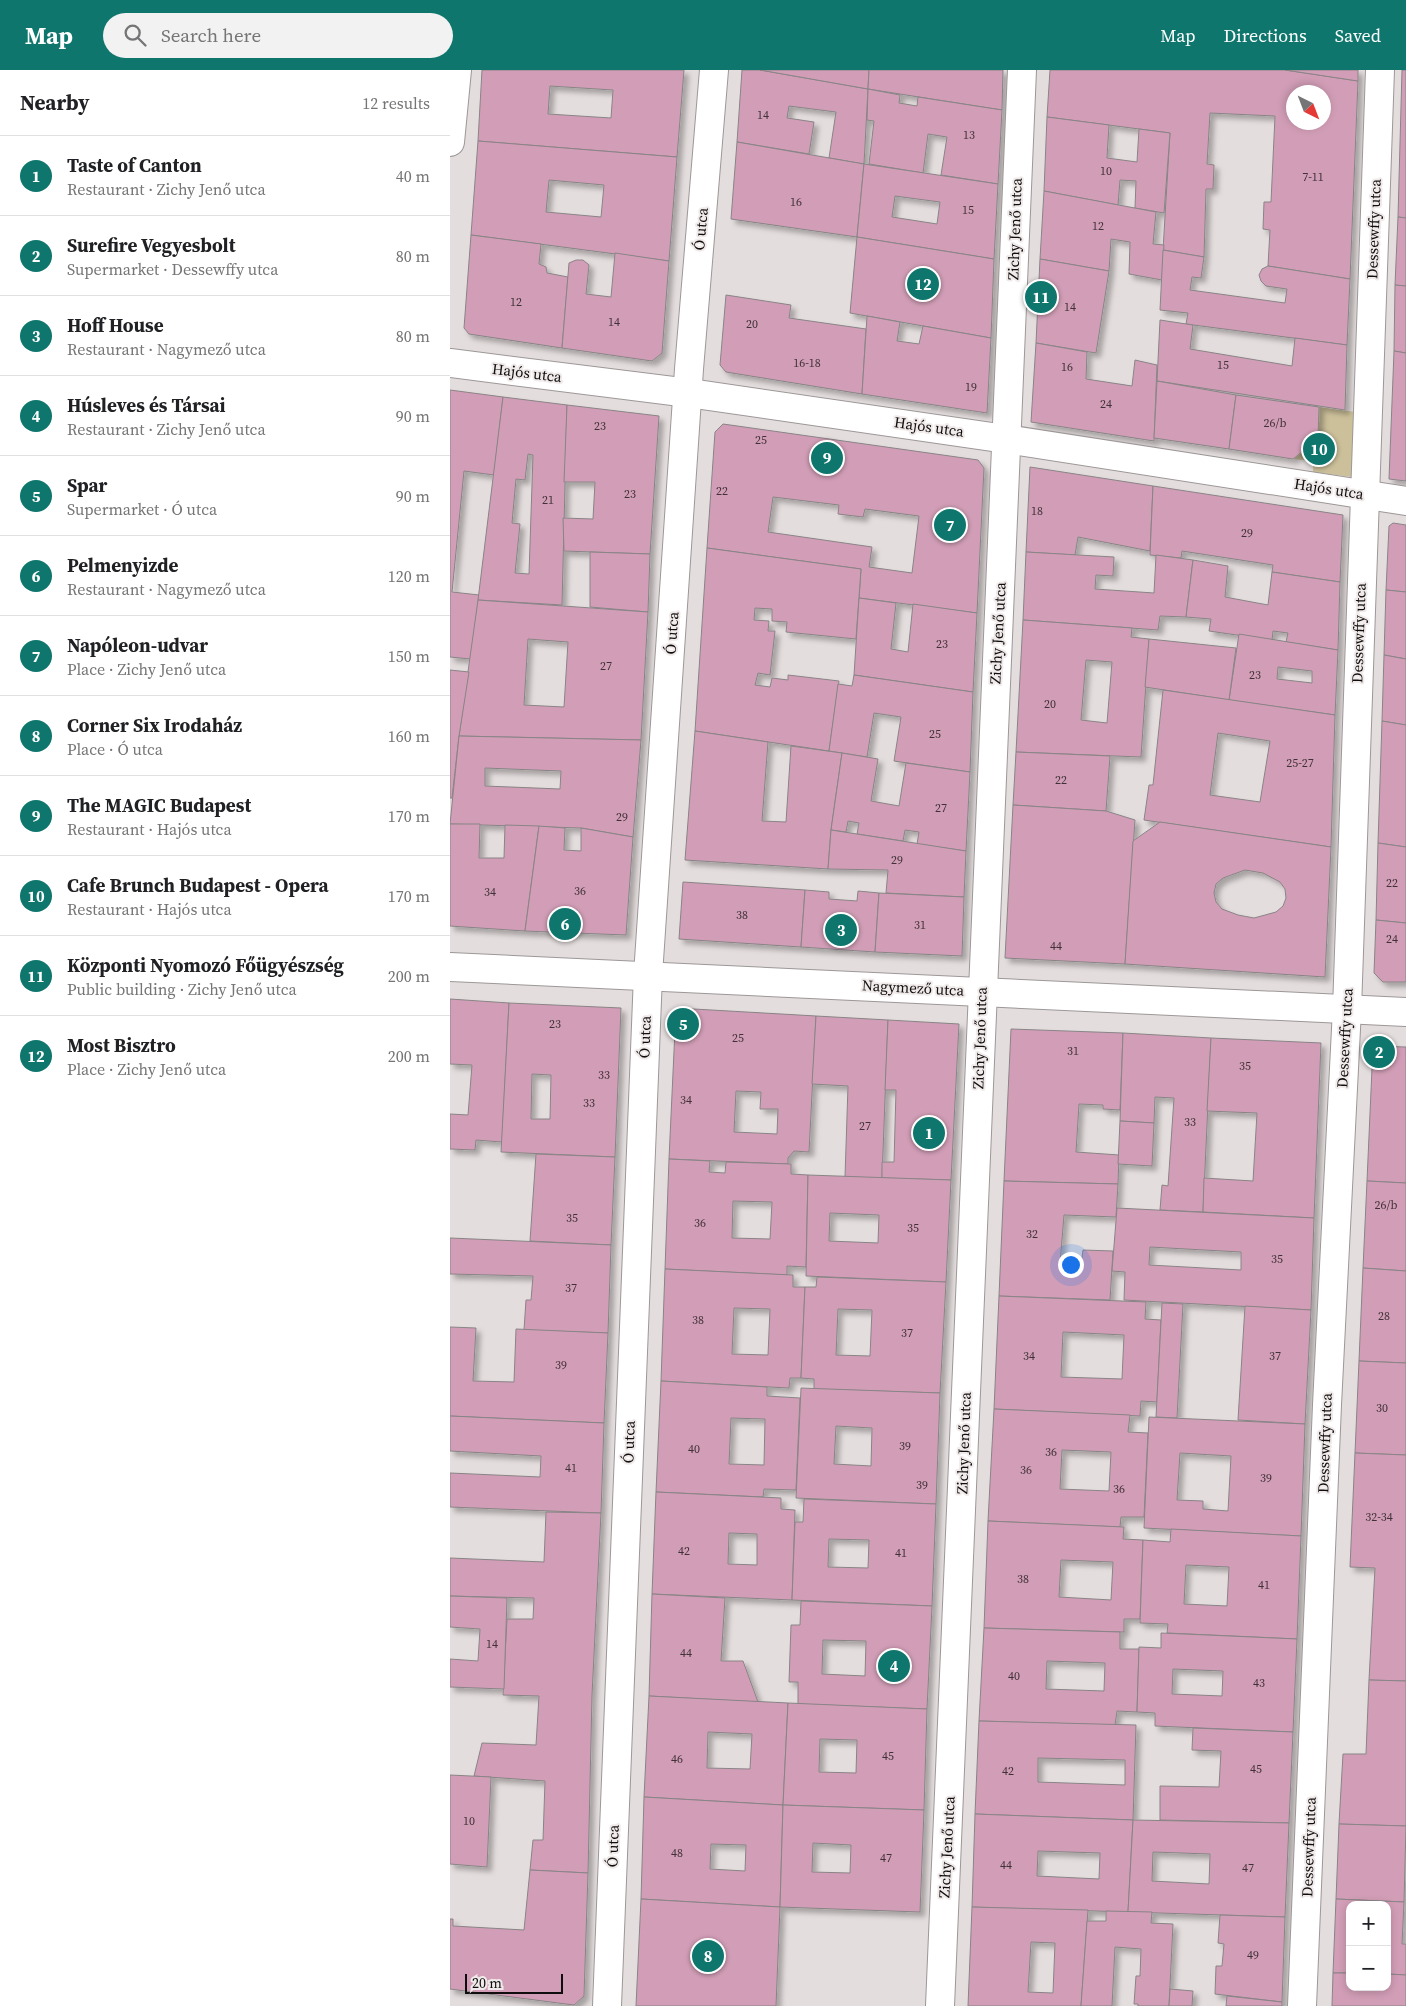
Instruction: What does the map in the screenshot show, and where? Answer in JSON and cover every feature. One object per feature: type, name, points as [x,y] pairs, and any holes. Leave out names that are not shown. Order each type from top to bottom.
[{"type":"street","points":[[450,142],[457,70]]},
{"type":"street","name":"Ó utca","points":[[607,2006],[648,975],[714,70]]},
{"type":"street","name":"Zichy Jenő utca","points":[[940,2006],[1022,70]]},
{"type":"street","name":"Dessewffy utca","points":[[1302,2006],[1327,1405],[1347,1009],[1380,70]]},
{"type":"street","name":"Hajós utca","points":[[450,362],[689,393],[1006,439],[1406,501]]},
{"type":"street","name":"Nagymező utca","points":[[450,966],[1406,1012]]},
{"type":"shaded area","points":[[1319,407],[1355,412],[1352,477],[1313,472],[1313,461],[1293,459],[1318,439]]},
{"type":"building","points":[[482,70],[684,70],[677,157],[478,141]],"holes":[[[550,86],[613,90],[611,118],[548,114]]]},
{"type":"building","points":[[742,70],[760,70],[868,89],[864,164],[829,158],[836,112],[789,106],[787,118],[814,122],[809,154],[737,142]]},
{"type":"building","points":[[760,70],[869,70],[868,89]]},
{"type":"building","points":[[869,70],[1003,70],[1002,110],[868,89]]},
{"type":"building","points":[[1050,70],[1285,70],[1358,81],[1350,279],[1268,266],[1270,230],[1263,229],[1264,202],[1271,202],[1275,116],[1210,113],[1207,164],[1214,165],[1213,189],[1206,189],[1204,257],[1163,250],[1170,133],[1047,117]]},
{"type":"building","points":[[1285,70],[1358,70],[1358,81]]},
{"type":"building","points":[[1402,70],[1406,70],[1406,218],[1398,217]]},
{"type":"building","points":[[868,89],[900,95],[899,103],[917,106],[918,97],[1002,110],[998,184],[941,175],[947,137],[928,134],[923,173],[869,164],[874,121],[867,120]]},
{"type":"building","points":[[1047,117],[1109,125],[1107,158],[1137,162],[1139,129],[1170,133],[1164,213],[1135,208],[1136,181],[1120,180],[1118,205],[1044,191]]},
{"type":"building","points":[[478,141],[677,157],[669,261],[471,235]],"holes":[[[549,180],[604,185],[601,217],[546,212]]]},
{"type":"building","points":[[737,142],[864,164],[857,237],[731,219]]},
{"type":"building","points":[[864,164],[998,184],[994,259],[857,237]],"holes":[[[895,196],[940,202],[937,224],[892,217]]]},
{"type":"building","points":[[1044,191],[1156,212],[1153,244],[1164,245],[1162,280],[1129,274],[1130,242],[1111,239],[1109,271],[1040,259]]},
{"type":"building","points":[[1398,217],[1406,218],[1406,286],[1395,285]]},
{"type":"building","points":[[471,235],[541,244],[539,264],[546,267],[547,273],[568,277],[562,348],[469,334],[464,328]]},
{"type":"building","points":[[857,237],[994,259],[991,338],[850,313]]},
{"type":"building","points":[[1163,250],[1204,257],[1201,278],[1192,277],[1190,290],[1285,303],[1287,289],[1266,286],[1261,281],[1259,275],[1262,269],[1268,266],[1350,279],[1347,345],[1186,324],[1188,313],[1160,310]]},
{"type":"building","points":[[615,253],[669,261],[662,353],[652,361],[562,348],[569,263],[583,260],[589,265],[586,294],[611,297]]},
{"type":"building","points":[[1040,259],[1109,271],[1096,353],[1036,343]]},
{"type":"building","points":[[1395,285],[1406,286],[1406,353],[1394,351]]},
{"type":"building","points":[[726,295],[791,305],[789,318],[866,329],[862,394],[726,372],[720,365]]},
{"type":"building","points":[[867,316],[900,322],[897,341],[919,344],[923,326],[991,338],[987,413],[862,394]]},
{"type":"building","points":[[1160,320],[1193,325],[1190,349],[1292,366],[1295,338],[1347,345],[1345,410],[1157,381]]},
{"type":"building","points":[[1036,343],[1087,352],[1086,379],[1132,386],[1135,360],[1157,365],[1154,441],[1031,422]]},
{"type":"building","points":[[1394,351],[1406,353],[1406,481],[1389,479]]},
{"type":"building","points":[[1157,381],[1236,395],[1229,449],[1154,438]]},
{"type":"building","points":[[450,390],[503,397],[494,475],[464,471],[452,592],[479,595],[471,659],[450,657]]},
{"type":"building","points":[[1236,395],[1319,407],[1318,439],[1293,459],[1229,449]]},
{"type":"building","points":[[503,397],[567,405],[562,605],[478,600]],"holes":[[[528,454],[533,455],[529,574],[515,573],[520,524],[512,523],[516,479],[525,480]]]},
{"type":"building","points":[[567,405],[659,416],[650,554],[564,551],[563,518],[593,519],[595,482],[564,482]]},
{"type":"building","points":[[723,424],[978,460],[984,468],[977,613],[859,598],[861,569],[707,548],[715,432]],"holes":[[[773,497],[839,505],[838,514],[863,517],[865,509],[919,516],[912,573],[869,567],[872,547],[768,532]]]},
{"type":"building","points":[[1030,467],[1153,486],[1150,551],[1078,537],[1075,555],[1026,552]]},
{"type":"building","points":[[1153,486],[1343,515],[1340,582],[1272,572],[1273,565],[1182,551],[1181,558],[1150,555]]},
{"type":"building","points":[[1393,523],[1406,525],[1406,592],[1386,590],[1389,526]]},
{"type":"building","points":[[707,548],[861,569],[856,639],[786,632],[787,622],[772,621],[772,609],[755,608],[754,620],[769,621],[768,631],[775,631],[770,675],[758,673],[755,685],[770,687],[772,678],[788,680],[788,675],[839,681],[829,751],[695,731]]},
{"type":"building","points":[[590,552],[650,554],[648,612],[590,607]]},
{"type":"building","points":[[1026,552],[1114,557],[1113,576],[1096,575],[1095,589],[1154,593],[1156,555],[1193,560],[1186,617],[1160,616],[1158,630],[1023,620]]},
{"type":"building","points":[[1193,560],[1228,566],[1225,597],[1268,605],[1272,572],[1340,582],[1338,650],[1286,642],[1288,633],[1273,631],[1272,640],[1209,631],[1211,619],[1186,617]]},
{"type":"building","points":[[1386,590],[1406,592],[1406,659],[1384,655]]},
{"type":"building","points":[[859,598],[896,603],[891,649],[908,652],[913,604],[977,613],[973,692],[854,675]]},
{"type":"building","points":[[478,600],[648,612],[641,740],[459,736]],"holes":[[[528,639],[568,642],[564,707],[524,705]]]},
{"type":"building","points":[[1023,620],[1132,628],[1131,637],[1149,639],[1141,757],[1016,752]],"holes":[[[1086,660],[1112,662],[1107,723],[1081,720]]]},
{"type":"building","points":[[1239,634],[1338,650],[1335,715],[1229,700]],"holes":[[[1278,667],[1312,671],[1312,683],[1277,679]]]},
{"type":"building","points":[[1149,639],[1236,648],[1229,700],[1145,687]]},
{"type":"building","points":[[1384,655],[1406,659],[1406,725],[1382,721]]},
{"type":"building","points":[[450,670],[469,672],[452,798],[450,798]]},
{"type":"building","points":[[854,675],[973,692],[970,772],[894,761],[901,717],[874,713],[867,757],[829,751],[838,684],[852,686]]},
{"type":"building","points":[[1163,690],[1335,715],[1331,847],[1144,820],[1149,785],[1153,785]],"holes":[[[1218,733],[1270,741],[1260,802],[1210,795]]]},
{"type":"building","points":[[1382,721],[1406,725],[1406,847],[1378,843]]},
{"type":"building","points":[[695,731],[768,742],[762,821],[786,822],[791,746],[842,753],[831,830],[828,869],[685,860]]},
{"type":"building","points":[[459,736],[641,740],[633,837],[581,828],[450,824]],"holes":[[[485,768],[561,771],[560,789],[485,786]]]},
{"type":"building","points":[[1016,752],[1110,756],[1106,811],[1013,805]]},
{"type":"building","points":[[842,753],[878,759],[871,801],[899,806],[906,763],[970,772],[966,851],[917,844],[919,832],[905,830],[903,841],[857,834],[859,823],[848,821],[846,832],[831,830]]},
{"type":"building","points":[[1013,805],[1106,811],[1135,820],[1125,964],[1005,958]]},
{"type":"building","points":[[1160,822],[1331,847],[1325,977],[1125,964],[1133,841]],"holes":[[[1245,870],[1263,873],[1280,882],[1285,889],[1286,898],[1283,906],[1276,912],[1254,918],[1222,909],[1216,902],[1214,893],[1216,884],[1223,878]]]},
{"type":"building","points":[[450,824],[480,824],[479,858],[504,858],[505,825],[539,826],[525,931],[450,926]]},
{"type":"building","points":[[539,826],[565,828],[564,850],[581,851],[581,828],[633,837],[626,935],[525,931]]},
{"type":"building","points":[[831,830],[966,851],[964,897],[886,893],[888,870],[828,869]]},
{"type":"building","points":[[1378,843],[1406,847],[1406,923],[1376,920]]},
{"type":"building","points":[[683,882],[805,890],[801,947],[679,939]]},
{"type":"building","points":[[805,890],[829,892],[829,899],[857,901],[858,891],[879,893],[875,952],[801,947]]},
{"type":"building","points":[[879,893],[964,897],[962,956],[875,952]]},
{"type":"building","points":[[1376,920],[1406,923],[1406,982],[1383,982],[1374,973]]},
{"type":"building","points":[[450,999],[509,1003],[502,1142],[476,1140],[475,1150],[450,1149],[450,1114],[468,1115],[472,1065],[450,1064]]},
{"type":"building","points":[[509,1003],[621,1008],[615,1157],[501,1152]],"holes":[[[532,1074],[551,1075],[550,1119],[531,1119]]]},
{"type":"building","points":[[676,1008],[816,1016],[809,1152],[794,1151],[788,1158],[788,1164],[669,1159]],"holes":[[[736,1091],[761,1092],[760,1109],[778,1109],[777,1134],[734,1132]]]},
{"type":"building","points":[[816,1016],[888,1020],[882,1178],[845,1177],[848,1086],[812,1084]]},
{"type":"building","points":[[888,1020],[959,1024],[951,1180],[882,1178],[882,1162],[894,1162],[896,1090],[885,1090]]},
{"type":"building","points":[[1011,1029],[1123,1033],[1120,1110],[1103,1109],[1103,1105],[1079,1104],[1076,1152],[1119,1155],[1118,1184],[1004,1181]]},
{"type":"building","points":[[1123,1033],[1211,1038],[1203,1212],[1160,1210],[1162,1185],[1168,1186],[1174,1098],[1155,1097],[1154,1123],[1120,1121]]},
{"type":"building","points":[[1211,1038],[1321,1043],[1314,1218],[1203,1212],[1204,1178],[1253,1181],[1257,1113],[1207,1111]]},
{"type":"building","points":[[1373,1046],[1406,1047],[1406,1183],[1367,1181]]},
{"type":"building","points":[[1120,1121],[1154,1123],[1152,1166],[1118,1164]]},
{"type":"building","points":[[536,1154],[615,1157],[611,1245],[530,1241]]},
{"type":"building","points":[[669,1159],[710,1161],[709,1172],[725,1173],[726,1162],[791,1164],[791,1174],[808,1175],[806,1267],[787,1266],[787,1275],[665,1269]],"holes":[[[733,1201],[772,1202],[770,1239],[732,1238]]]},
{"type":"building","points":[[808,1175],[951,1180],[946,1282],[806,1276]],"holes":[[[830,1213],[879,1215],[878,1243],[829,1241]]]},
{"type":"building","points":[[1004,1181],[1118,1184],[1116,1217],[1064,1215],[1060,1264],[1081,1265],[1083,1250],[1113,1251],[1110,1300],[999,1296]]},
{"type":"building","points":[[1367,1181],[1406,1183],[1406,1271],[1363,1268]]},
{"type":"building","points":[[1117,1208],[1314,1218],[1311,1310],[1124,1300],[1125,1272],[1112,1271]],"holes":[[[1150,1247],[1241,1252],[1241,1270],[1149,1265]]]},
{"type":"building","points":[[450,1238],[611,1245],[608,1333],[524,1330],[526,1300],[531,1300],[533,1276],[450,1274]]},
{"type":"building","points":[[1363,1268],[1406,1271],[1406,1363],[1359,1361]]},
{"type":"building","points":[[665,1269],[793,1275],[793,1287],[805,1287],[801,1378],[790,1378],[789,1388],[661,1381]],"holes":[[[734,1308],[770,1309],[768,1355],[732,1354]]]},
{"type":"building","points":[[817,1277],[946,1282],[940,1393],[814,1389],[814,1379],[801,1378],[805,1287],[816,1287]],"holes":[[[838,1309],[872,1310],[870,1356],[836,1355]]]},
{"type":"building","points":[[999,1296],[1146,1302],[1145,1319],[1161,1320],[1157,1402],[1141,1401],[1140,1416],[994,1409]],"holes":[[[1063,1332],[1124,1335],[1122,1379],[1061,1377]]]},
{"type":"building","points":[[1162,1303],[1183,1304],[1177,1418],[1156,1417]]},
{"type":"building","points":[[1245,1306],[1311,1310],[1305,1424],[1238,1420]]},
{"type":"building","points":[[450,1327],[476,1328],[473,1381],[514,1382],[516,1329],[608,1333],[604,1423],[450,1416]]},
{"type":"building","points":[[1359,1361],[1406,1363],[1406,1455],[1355,1453]]},
{"type":"building","points":[[661,1381],[767,1387],[767,1396],[800,1398],[796,1490],[764,1489],[763,1497],[656,1492]],"holes":[[[731,1418],[765,1419],[764,1465],[729,1464]]]},
{"type":"building","points":[[801,1388],[940,1393],[936,1504],[796,1498]],"holes":[[[836,1426],[872,1428],[871,1466],[834,1464]]]},
{"type":"building","points":[[994,1409],[1130,1415],[1128,1432],[1148,1433],[1144,1517],[1121,1517],[1120,1527],[988,1521]],"holes":[[[1062,1450],[1111,1452],[1109,1491],[1060,1489]]]},
{"type":"building","points":[[450,1416],[604,1423],[601,1513],[450,1507],[450,1473],[540,1477],[541,1456],[450,1451]]},
{"type":"building","points":[[1149,1417],[1305,1424],[1301,1536],[1144,1528]],"holes":[[[1180,1453],[1231,1456],[1228,1511],[1203,1509],[1203,1501],[1177,1500]]]},
{"type":"building","points":[[1355,1453],[1406,1455],[1406,1681],[1369,1680],[1375,1568],[1350,1567]]},
{"type":"building","points":[[656,1492],[781,1498],[781,1509],[795,1510],[792,1600],[652,1594]],"holes":[[[729,1533],[757,1534],[757,1565],[728,1564]]]},
{"type":"building","points":[[804,1499],[936,1504],[932,1606],[792,1600],[795,1522],[803,1522]],"holes":[[[829,1539],[869,1540],[868,1568],[828,1567]]]},
{"type":"building","points":[[546,1512],[601,1513],[592,1695],[588,1873],[530,1870],[533,1840],[543,1840],[545,1781],[474,1776],[482,1743],[536,1745],[539,1696],[503,1695],[507,1619],[533,1619],[534,1598],[450,1596],[450,1558],[544,1562]]},
{"type":"building","points":[[988,1521],[1124,1527],[1123,1539],[1143,1540],[1140,1619],[1124,1619],[1124,1632],[984,1628]],"holes":[[[1061,1560],[1113,1562],[1111,1600],[1059,1597]]]},
{"type":"building","points":[[1171,1529],[1301,1536],[1297,1639],[1167,1633],[1168,1624],[1140,1623],[1143,1540],[1170,1542]],"holes":[[[1186,1565],[1229,1567],[1227,1606],[1184,1604]]]},
{"type":"building","points":[[652,1594],[725,1598],[721,1661],[743,1661],[758,1702],[649,1696]]},
{"type":"building","points":[[450,1596],[507,1598],[504,1689],[450,1687],[450,1659],[478,1661],[480,1629],[450,1627]]},
{"type":"building","points":[[801,1601],[932,1606],[927,1709],[798,1704],[798,1682],[789,1682],[791,1625],[800,1625]],"holes":[[[823,1640],[866,1641],[865,1676],[822,1674]]]},
{"type":"building","points":[[984,1628],[1120,1632],[1120,1649],[1139,1649],[1137,1712],[1117,1711],[1115,1725],[979,1721]],"holes":[[[1047,1661],[1105,1663],[1104,1691],[1046,1689]]]},
{"type":"building","points":[[1161,1633],[1297,1639],[1293,1732],[1155,1726],[1155,1713],[1137,1712],[1139,1647],[1161,1648]],"holes":[[[1173,1669],[1223,1671],[1222,1696],[1172,1694]]]},
{"type":"building","points":[[1369,1680],[1406,1681],[1406,1826],[1339,1824],[1343,1754],[1366,1754]]},
{"type":"building","points":[[649,1696],[788,1703],[783,1805],[644,1797]],"holes":[[[708,1732],[752,1734],[750,1769],[707,1768]]]},
{"type":"building","points":[[788,1703],[927,1709],[924,1810],[783,1805]],"holes":[[[820,1739],[857,1740],[856,1773],[819,1772]]]},
{"type":"building","points":[[979,1721],[1136,1725],[1133,1820],[975,1814]],"holes":[[[1038,1758],[1125,1760],[1125,1785],[1038,1782]]]},
{"type":"building","points":[[1193,1728],[1293,1732],[1289,1823],[1160,1820],[1160,1786],[1219,1787],[1221,1751],[1192,1750]]},
{"type":"building","points":[[450,1775],[491,1777],[487,1867],[450,1864]]},
{"type":"building","points":[[644,1797],[783,1805],[780,1907],[641,1899]],"holes":[[[711,1844],[746,1845],[745,1871],[710,1869]]]},
{"type":"building","points":[[783,1805],[924,1810],[920,1912],[780,1907]],"holes":[[[813,1843],[851,1845],[850,1873],[812,1872]]]},
{"type":"building","points":[[975,1814],[1133,1820],[1128,1912],[972,1907]],"holes":[[[1038,1851],[1100,1853],[1099,1879],[1037,1876]]]},
{"type":"building","points":[[1133,1820],[1289,1823],[1285,1917],[1128,1912]],"holes":[[[1153,1852],[1210,1854],[1209,1884],[1152,1881]]]},
{"type":"building","points":[[1339,1824],[1406,1826],[1404,1902],[1336,1899]]},
{"type":"building","points":[[530,1870],[588,1873],[584,1996],[574,2005],[450,1989],[450,1919],[453,1919],[453,1926],[524,1930]]},
{"type":"building","points":[[641,1899],[780,1907],[776,2006],[636,2006]]},
{"type":"building","points":[[1336,1899],[1381,1901],[1346,1901],[1346,1973],[1333,1973]]},
{"type":"building","points":[[1391,1901],[1404,1902],[1402,1944],[1406,1944],[1406,1975],[1391,1974]]},
{"type":"building","points":[[972,1907],[1088,1910],[1081,2006],[968,2006]],"holes":[[[1031,1942],[1055,1943],[1053,1993],[1028,1992]]]},
{"type":"building","points":[[1106,1911],[1152,1912],[1151,1923],[1173,1924],[1169,2006],[1138,2006],[1138,2004],[1134,2004],[1136,1976],[1140,1976],[1141,1949],[1115,1947],[1112,2006],[1081,2006],[1087,1921],[1106,1921]]},
{"type":"building","points":[[1220,1915],[1285,1917],[1282,2002],[1215,1994],[1216,1966],[1222,1966],[1224,1944],[1218,1943]]},
{"type":"building","points":[[1333,1973],[1346,1973],[1346,1991],[1391,1991],[1391,1974],[1406,1975],[1406,2006],[1332,2006]]},
{"type":"building","points":[[1170,1989],[1193,1991],[1192,2006],[1169,2006]]},
{"type":"building","points":[[1227,1996],[1282,2002],[1282,2006],[1226,2006]]},
{"type":"place","name":"Most Bisztro","points":[[923,284]]},
{"type":"place","name":"Központi Nyomozó Főügyészség","points":[[1041,297]]},
{"type":"place","name":"Cafe Brunch Budapest - Opera","points":[[1319,449]]},
{"type":"place","name":"The MAGIC Budapest","points":[[827,458]]},
{"type":"place","name":"Napóleon-udvar","points":[[950,525]]},
{"type":"place","name":"Pelmenyizde","points":[[565,924]]},
{"type":"place","name":"Hoff House","points":[[841,930]]},
{"type":"place","name":"Spar","points":[[683,1024]]},
{"type":"place","name":"Surefire Vegyesbolt","points":[[1379,1052]]},
{"type":"place","name":"Taste of Canton","points":[[929,1133]]},
{"type":"place","name":"Húsleves és Társai","points":[[894,1666]]},
{"type":"place","name":"Corner Six Irodaház","points":[[708,1956]]}]
